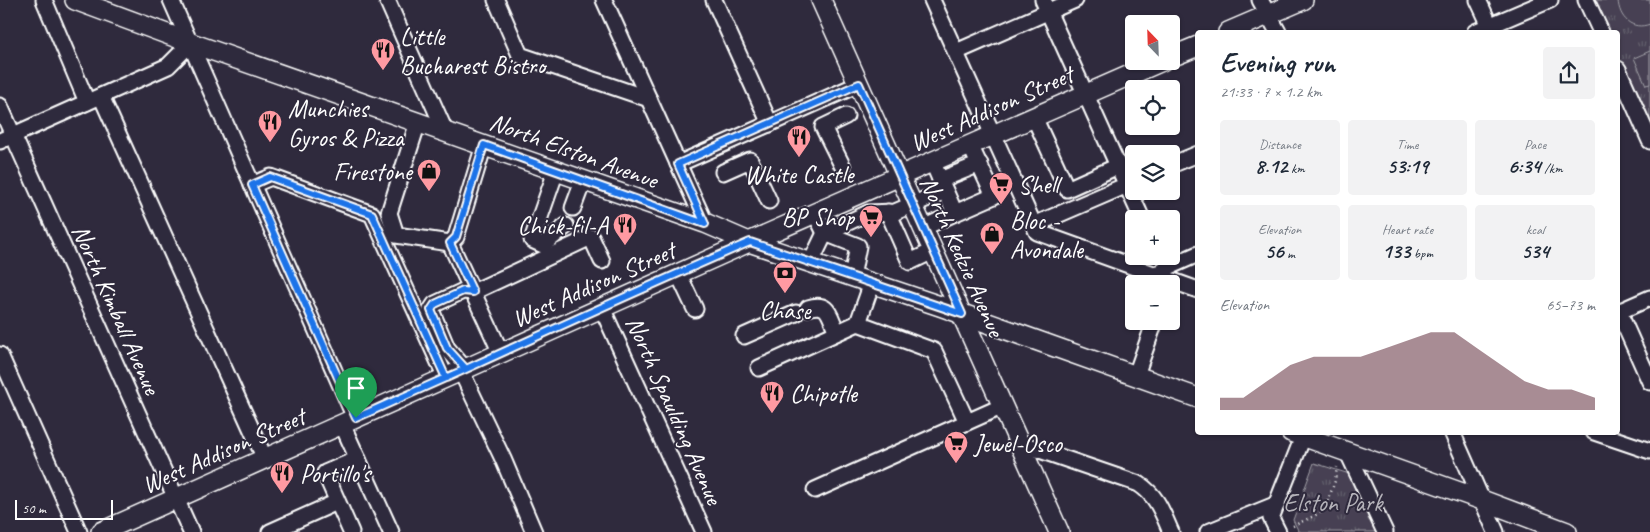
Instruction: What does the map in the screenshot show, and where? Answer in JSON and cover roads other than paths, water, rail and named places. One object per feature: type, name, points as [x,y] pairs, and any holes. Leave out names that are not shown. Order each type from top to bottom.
[{"type":"main road","name":"North Elston Avenue","points":[[75,0],[191,43],[584,180],[750,242],[962,314],[1195,397]]},
{"type":"main road","name":"North Kedzie Avenue","points":[[822,0],[1059,532]]},
{"type":"main road","points":[[1231,30],[1264,7],[1303,0]]},
{"type":"main road","points":[[1180,53],[1195,47]]},
{"type":"main road","name":"West Addison Street","points":[[101,532],[678,273],[1141,70]]},
{"type":"main road","points":[[1297,435],[1343,460],[1482,500],[1567,532]]},
{"type":"street","points":[[44,0],[94,99],[265,459]]},
{"type":"street","points":[[172,0],[252,185],[349,421],[358,459],[391,532]]},
{"type":"street","points":[[372,0],[388,3],[445,131]]},
{"type":"street","points":[[496,0],[520,55],[649,99]]},
{"type":"street","points":[[604,0],[705,224]]},
{"type":"street","points":[[714,0],[770,124]]},
{"type":"street","points":[[932,0],[1037,232],[1165,272],[1195,288]]},
{"type":"street","points":[[956,52],[1046,6],[1075,0]]},
{"type":"street","points":[[1478,0],[1491,29],[1550,0]]},
{"type":"street","points":[[1586,0],[1600,30]]},
{"type":"street","points":[[1046,6],[1118,166],[1125,176]]},
{"type":"street","points":[[1264,7],[1277,30]]},
{"type":"street","points":[[6,138],[168,66],[191,43]]},
{"type":"street","points":[[1620,74],[1650,141]]},
{"type":"street","points":[[678,164],[859,84]]},
{"type":"street","name":"North Kimball Avenue","points":[[0,106],[6,138],[191,532]]},
{"type":"street","points":[[843,167],[823,127],[846,116]]},
{"type":"street","points":[[1034,117],[1067,189],[1118,166]]},
{"type":"street","points":[[418,122],[389,213],[396,235],[450,243]]},
{"type":"street","points":[[923,228],[994,196],[970,144]]},
{"type":"street","points":[[450,243],[456,237],[484,145]]},
{"type":"street","points":[[1180,161],[1195,155]]},
{"type":"street","points":[[723,172],[750,160],[769,201]]},
{"type":"street","points":[[932,162],[955,213]]},
{"type":"street","points":[[811,262],[825,233],[868,213],[895,212],[913,205],[980,164]]},
{"type":"street","points":[[556,171],[532,240],[543,245],[566,226]]},
{"type":"street","points":[[252,185],[270,177],[372,214],[457,373],[534,532]]},
{"type":"street","points":[[573,208],[584,180]]},
{"type":"street","points":[[1034,225],[1125,185]]},
{"type":"street","points":[[859,194],[868,213]]},
{"type":"street","points":[[888,212],[910,262],[933,251]]},
{"type":"street","points":[[816,213],[825,233],[858,246],[852,277]]},
{"type":"street","points":[[457,373],[431,310],[435,304],[463,291],[473,292],[591,237],[602,260]]},
{"type":"street","points":[[450,243],[501,353]]},
{"type":"street","points":[[1165,272],[1195,256]]},
{"type":"street","points":[[678,273],[694,309]]},
{"type":"street","points":[[858,323],[872,283]]},
{"type":"street","points":[[1620,310],[1650,298]]},
{"type":"street","points":[[744,336],[802,310],[818,305],[826,309],[837,332]]},
{"type":"street","name":"North Spaulding Avenue","points":[[602,308],[704,532]]},
{"type":"street","points":[[1620,315],[1650,382]]},
{"type":"street","points":[[759,368],[858,323],[934,351],[967,422]]},
{"type":"street","points":[[1136,375],[1152,330]]},
{"type":"street","points":[[0,355],[79,532]]},
{"type":"street","points":[[815,490],[1003,406]]},
{"type":"street","points":[[1278,532],[1272,518],[1297,435]]},
{"type":"street","points":[[1453,435],[1496,532]]},
{"type":"street","points":[[1603,435],[1650,451]]},
{"type":"street","points":[[1019,443],[1139,484],[1151,492],[1170,532]]},
{"type":"street","points":[[350,532],[325,473],[358,459]]},
{"type":"street","points":[[1343,460],[1385,532]]},
{"type":"street","points":[[270,532],[338,502]]},
{"type":"street","points":[[1208,532],[1277,504]]},
{"type":"place","name":"Little Bucharest Bistro","points":[[383,71]]},
{"type":"place","name":"Munchies Gyros & Pizza","points":[[270,143]]},
{"type":"place","name":"White Castle","points":[[799,158]]},
{"type":"place","name":"Firestone","points":[[429,192]]},
{"type":"place","name":"Shell","points":[[1001,205]]},
{"type":"place","name":"BP Shop","points":[[871,238]]},
{"type":"place","name":"Chick-fil-A","points":[[625,246]]},
{"type":"place","name":"Bloc - Avondale","points":[[992,255]]},
{"type":"place","name":"Chase","points":[[785,294]]},
{"type":"place","name":"Chipotle","points":[[772,414]]},
{"type":"place","name":"Jewel-Osco","points":[[956,464]]},
{"type":"place","name":"Portillo's","points":[[282,494]]},
{"type":"park label","name":"Elston Park","points":[[1333,502]]}]
